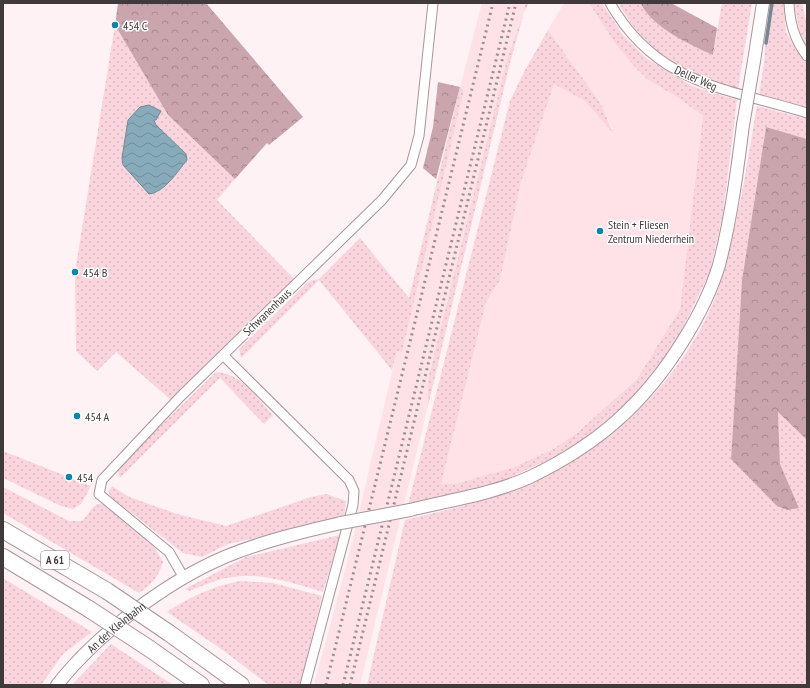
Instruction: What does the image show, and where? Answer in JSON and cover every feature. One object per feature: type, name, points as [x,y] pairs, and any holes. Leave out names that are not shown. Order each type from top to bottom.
[{"type":"highway","name":"A 61","points":[[3,530],[107,591],[169,633],[241,685]]},
{"type":"highway","name":"A 61","points":[[3,557],[89,609],[201,685]]},
{"type":"main road","name":"An der Kleinbahn","points":[[57,685],[69,670],[101,639],[155,596],[184,578],[226,556],[274,539],[341,523],[410,510],[479,494],[529,477],[576,451],[599,436],[622,417],[658,379],[696,322],[719,266],[732,202],[763,3]]},
{"type":"street","name":"Schwanenhaus","points":[[184,578],[169,552],[99,494],[102,480],[180,397],[382,200],[411,165],[419,136],[433,3]]},
{"type":"street","name":"Deller Weg","points":[[610,3],[620,21],[634,38],[653,56],[676,71],[699,82],[731,93],[807,113]]},
{"type":"street","points":[[789,3],[790,20],[795,36],[807,56]]},
{"type":"street","points":[[223,355],[341,471],[349,480],[354,490],[354,505],[305,685]]},
{"type":"shaded area","points":[[482,3],[525,3],[524,12],[507,59],[428,380],[428,406],[360,685],[314,685],[347,563],[397,351],[402,351],[464,90],[460,87]]},
{"type":"shaded area","points":[[525,3],[529,3],[524,12]]},
{"type":"shaded area","name":"Stein + Fliesen Zentrum Niederrhein","points":[[564,3],[589,3],[617,46],[647,79],[680,99],[703,116],[680,309],[637,379],[577,433],[555,448],[512,468],[455,484],[441,484],[486,302],[500,280],[521,182],[554,84],[585,101],[613,131],[601,104],[548,30]]},
{"type":"shaded area","points":[[589,3],[602,3],[623,35],[646,58],[692,86],[737,100],[723,213],[710,272],[670,354],[622,408],[584,439],[550,459],[505,480],[408,505],[510,101],[525,70],[548,30],[601,104],[613,133],[585,101],[554,84],[521,182],[500,280],[486,302],[441,484],[455,484],[512,468],[555,448],[577,433],[637,379],[680,309],[703,116],[680,99],[647,79],[617,46]]},
{"type":"shaded area","points":[[618,3],[640,3],[643,8],[713,55],[722,3],[752,3],[738,89],[701,76],[669,59],[641,36],[629,21]]},
{"type":"shaded area","points":[[769,3],[784,3],[786,33],[807,64],[807,107],[759,95],[764,63]]},
{"type":"shaded area","points":[[794,3],[802,3],[807,25],[807,47],[801,39]]},
{"type":"shaded area","points":[[524,12],[510,63],[428,406],[428,380],[507,59]]},
{"type":"shaded area","points":[[115,25],[168,115],[235,179],[217,200],[295,280],[171,400],[116,352],[97,371],[76,351],[75,272]],"holes":[[[149,105],[156,125],[186,154],[187,160],[156,193]]]},
{"type":"shaded area","points":[[460,87],[464,90],[402,352],[397,351],[392,370],[319,280],[241,358],[239,349],[309,281],[319,279],[360,238],[409,298]]},
{"type":"shaded area","points":[[757,106],[807,119],[807,139],[766,127],[742,280],[731,459],[799,508],[780,464],[778,411],[807,440],[807,685],[367,685],[405,520],[467,505],[514,489],[550,473],[585,452],[617,429],[646,402],[673,372],[695,339],[717,292],[732,239]]},
{"type":"shaded area","points":[[216,372],[225,373],[241,382],[255,394],[273,415],[264,424],[220,378],[120,478],[117,468]]},
{"type":"shaded area","points":[[3,451],[91,486],[81,504],[73,509],[61,506],[3,478]]},
{"type":"shaded area","points":[[112,486],[129,497],[177,514],[226,526],[311,497],[326,494],[346,501],[344,518],[228,544],[202,557],[183,553],[112,498],[108,492]]},
{"type":"shaded area","points":[[3,487],[69,521],[82,521],[96,505],[108,505],[155,548],[163,562],[157,576],[148,587],[139,593],[3,513]]},
{"type":"shaded area","points":[[340,535],[323,592],[275,579],[251,576],[239,576],[222,579],[189,591],[185,589],[246,557]]},
{"type":"shaded area","points":[[3,578],[92,632],[63,654],[41,685],[3,685]]},
{"type":"shaded area","points":[[240,581],[273,583],[322,596],[300,685],[269,685],[224,651],[167,612],[202,593]]},
{"type":"shaded area","points":[[111,644],[173,685],[72,685]]},
{"type":"green space","points":[[118,3],[206,3],[303,117],[269,145],[267,143],[235,179],[168,115],[115,25]]},
{"type":"green space","points":[[640,3],[671,3],[717,28],[713,55],[682,40],[663,28],[646,12]]},
{"type":"green space","points":[[438,82],[460,87],[436,179],[423,168],[433,127]]},
{"type":"green space","points":[[766,127],[807,139],[807,440],[778,412],[780,464],[799,508],[787,510],[777,506],[731,459],[742,280]]},
{"type":"water","points":[[149,105],[161,111],[156,120],[154,120],[156,125],[186,154],[187,160],[165,186],[160,190],[149,194],[123,165],[122,158],[128,120],[140,107]]},
{"type":"waterway","points":[[766,43],[772,3]]},
{"type":"railway","points":[[326,685],[493,3]]},
{"type":"railway","points":[[343,685],[510,3]]},
{"type":"railway","points":[[350,685],[516,3]]},
{"type":"place","name":"454 C","points":[[115,25]]},
{"type":"place","name":"Stein + Fliesen Zentrum Niederrhein","points":[[600,231]]},
{"type":"place","name":"454 B","points":[[75,272]]},
{"type":"place","name":"454 A","points":[[77,416]]},
{"type":"place","name":"454","points":[[69,477]]}]
